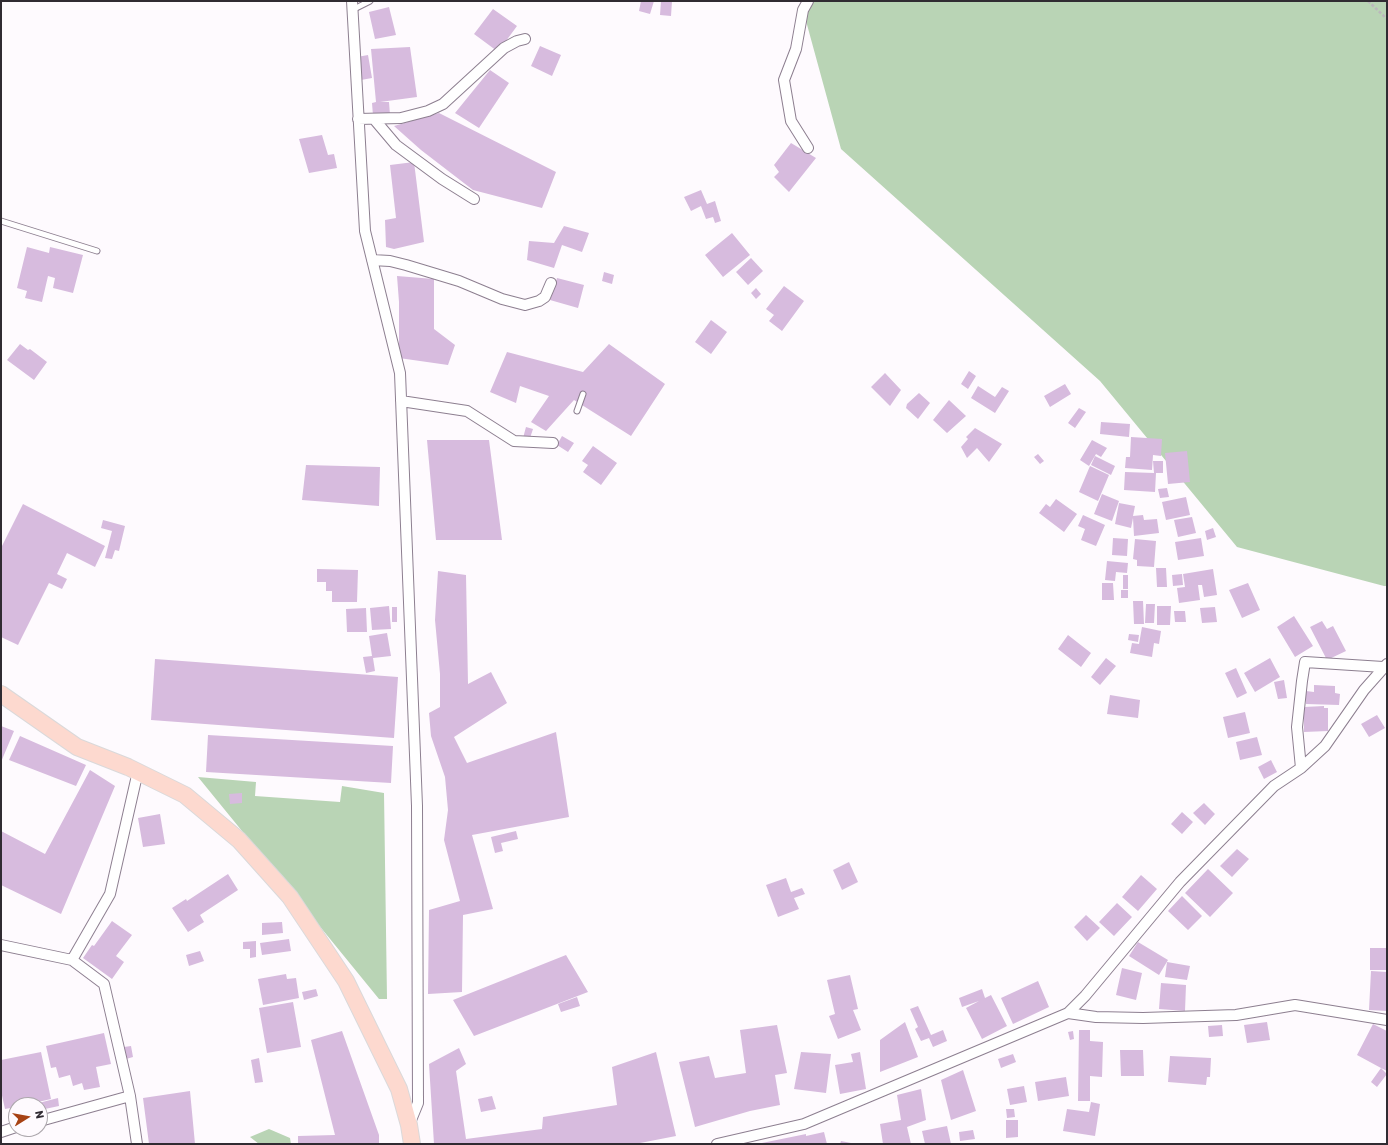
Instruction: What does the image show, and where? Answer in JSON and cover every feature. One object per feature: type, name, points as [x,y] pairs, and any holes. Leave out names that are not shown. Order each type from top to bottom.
[{"type":"main road","points":[[1,694],[77,747],[138,771],[185,795],[239,840],[290,897],[346,981],[399,1089],[409,1125],[412,1144]]},
{"type":"street","points":[[808,1],[803,10],[796,49],[784,80],[791,121],[808,148]]},
{"type":"street","points":[[352,5],[365,231],[400,373],[417,814],[418,1103],[409,1125]]},
{"type":"street","points":[[358,119],[401,118],[428,111],[443,104],[504,48],[516,41],[525,39]]},
{"type":"street","points":[[374,119],[396,145],[442,179],[474,199]]},
{"type":"street","points":[[372,260],[390,261],[414,267],[459,281],[502,299],[525,305],[539,301],[545,297],[551,283]]},
{"type":"street","points":[[401,400],[467,411],[514,441],[553,443]]},
{"type":"street","points":[[1301,768],[1297,727],[1305,662],[1385,666]]},
{"type":"street","points":[[717,1144],[804,1124],[1068,1013],[1085,996],[1180,882],[1274,786],[1301,768],[1325,746],[1364,690],[1385,666]]},
{"type":"street","points":[[72,960],[110,894],[138,771]]},
{"type":"street","points":[[1,945],[72,960],[104,984],[130,1096],[137,1144]]},
{"type":"street","points":[[1068,1013],[1096,1017],[1143,1018],[1236,1015],[1295,1005],[1387,1020]]},
{"type":"street","points":[[48,1119],[130,1096]]},
{"type":"lane","points":[[352,5],[370,1]]},
{"type":"lane","points":[[1,221],[97,251]]},
{"type":"lane","points":[[577,411],[583,394]]},
{"type":"path","points":[[1368,1],[1387,19]]},
{"type":"green space","points":[[804,1],[1387,1],[1387,586],[1237,547],[1100,381],[841,149],[803,10]]},
{"type":"green space","points":[[198,777],[256,782],[255,796],[340,802],[342,786],[384,793],[387,999],[379,999]]},
{"type":"green space","points":[[269,1129],[290,1138],[291,1144],[259,1144],[250,1137]]},
{"type":"building","points":[[641,1],[654,1],[650,14],[639,11]]},
{"type":"building","points":[[661,1],[672,1],[671,16],[660,15]]},
{"type":"building","points":[[389,7],[396,35],[375,39],[369,12]]},
{"type":"building","points":[[493,9],[517,26],[497,51],[474,34]]},
{"type":"building","points":[[540,46],[561,55],[552,76],[531,66]]},
{"type":"building","points":[[410,47],[417,97],[380,102],[389,102],[390,115],[373,116],[372,103],[376,102],[371,49]]},
{"type":"building","points":[[368,55],[372,78],[361,80],[357,57]]},
{"type":"building","points":[[490,70],[509,83],[479,128],[455,113]]},
{"type":"building","points":[[439,113],[556,172],[542,208],[473,190],[421,150],[394,126]]},
{"type":"building","points":[[322,135],[328,155],[334,154],[337,168],[309,173],[299,139]]},
{"type":"building","points":[[791,143],[816,158],[789,192],[774,177],[779,172],[774,165]]},
{"type":"building","points":[[414,162],[424,242],[394,249],[386,247],[385,220],[396,218],[390,165]]},
{"type":"building","points":[[701,190],[707,204],[715,201],[721,221],[715,223],[713,217],[706,219],[701,206],[691,211],[684,197]]},
{"type":"building","points":[[564,226],[589,233],[582,252],[562,245],[554,268],[527,260],[529,241],[554,243]]},
{"type":"building","points":[[732,233],[750,255],[723,277],[705,255]]},
{"type":"building","points":[[27,247],[49,253],[50,247],[83,255],[73,293],[53,288],[55,278],[48,276],[42,302],[25,298],[27,291],[17,288]]},
{"type":"building","points":[[751,258],[763,271],[748,285],[736,272]]},
{"type":"building","points":[[604,272],[614,275],[612,284],[602,281]]},
{"type":"building","points":[[397,276],[434,279],[434,329],[455,345],[448,365],[399,358],[399,302]]},
{"type":"building","points":[[557,278],[584,285],[578,308],[550,300]]},
{"type":"building","points":[[784,286],[804,301],[782,331],[769,321],[774,315],[766,309]]},
{"type":"building","points":[[756,288],[761,294],[756,299],[751,293]]},
{"type":"building","points":[[711,320],[727,332],[711,354],[695,342]]},
{"type":"building","points":[[20,344],[28,350],[30,349],[47,362],[34,380],[7,360]]},
{"type":"building","points":[[609,344],[665,384],[631,436],[574,400],[546,431],[531,422],[549,396],[520,386],[516,403],[490,392],[507,352],[583,372]]},
{"type":"building","points":[[969,371],[976,376],[968,389],[961,384]]},
{"type":"building","points":[[885,373],[901,390],[890,406],[871,387]]},
{"type":"building","points":[[1065,384],[1071,394],[1050,407],[1044,396]]},
{"type":"building","points":[[978,386],[995,397],[1002,387],[1009,391],[995,413],[971,398]]},
{"type":"building","points":[[919,393],[930,403],[918,419],[906,408],[907,404]]},
{"type":"building","points":[[949,400],[966,416],[947,433],[933,420]]},
{"type":"building","points":[[1079,408],[1086,412],[1075,428],[1068,423]]},
{"type":"building","points":[[1101,422],[1130,424],[1129,437],[1100,434]]},
{"type":"building","points":[[526,427],[533,429],[529,441],[523,438]]},
{"type":"building","points":[[975,428],[1002,444],[989,462],[977,448],[967,458],[961,447],[968,439],[966,437]]},
{"type":"building","points":[[562,436],[574,443],[568,452],[557,445]]},
{"type":"building","points":[[1131,437],[1162,439],[1161,456],[1153,455],[1152,470],[1125,468],[1126,457],[1130,457]]},
{"type":"building","points":[[427,440],[489,440],[502,540],[436,540]]},
{"type":"building","points":[[1092,440],[1107,448],[1101,457],[1096,454],[1089,466],[1080,460]]},
{"type":"building","points":[[593,446],[617,463],[601,485],[583,472],[588,465],[582,461]]},
{"type":"building","points":[[1187,451],[1190,482],[1168,484],[1165,453]]},
{"type":"building","points":[[1038,454],[1044,461],[1040,464],[1034,457]]},
{"type":"building","points":[[1095,456],[1115,466],[1111,475],[1091,465]]},
{"type":"building","points":[[1153,461],[1163,461],[1163,473],[1156,473],[1155,492],[1124,490],[1125,472],[1154,473]]},
{"type":"building","points":[[306,465],[380,467],[379,506],[302,500]]},
{"type":"building","points":[[1090,466],[1109,475],[1098,501],[1079,492]]},
{"type":"building","points":[[1167,488],[1169,497],[1160,498],[1158,489]]},
{"type":"building","points":[[1102,494],[1119,501],[1112,521],[1094,514]]},
{"type":"building","points":[[1186,497],[1190,515],[1166,520],[1162,502]]},
{"type":"building","points":[[1056,499],[1077,514],[1064,532],[1039,513],[1046,504],[1050,507]]},
{"type":"building","points":[[1119,503],[1135,506],[1133,516],[1143,515],[1144,520],[1157,519],[1159,533],[1134,536],[1133,518],[1131,528],[1115,524]]},
{"type":"building","points":[[23,504],[105,546],[95,567],[67,553],[57,574],[67,579],[62,589],[49,583],[18,645],[1,637],[1,548]]},
{"type":"building","points":[[1083,515],[1105,525],[1096,546],[1081,540],[1085,529],[1078,526]]},
{"type":"building","points":[[1192,517],[1196,533],[1178,537],[1174,520]]},
{"type":"building","points":[[103,520],[125,526],[119,551],[115,550],[112,559],[105,558],[112,531],[101,528]]},
{"type":"building","points":[[1213,528],[1216,537],[1207,540],[1205,531]]},
{"type":"building","points":[[1113,538],[1128,539],[1127,556],[1112,555]]},
{"type":"building","points":[[1201,538],[1204,556],[1178,560],[1175,542]]},
{"type":"building","points":[[1135,539],[1156,541],[1154,567],[1137,566],[1137,560],[1133,559]]},
{"type":"building","points":[[1107,561],[1128,563],[1127,573],[1116,572],[1115,581],[1105,580]]},
{"type":"building","points":[[1156,568],[1166,568],[1167,587],[1157,587]]},
{"type":"building","points":[[317,569],[358,570],[357,602],[332,602],[332,591],[326,591],[326,582],[317,582]]},
{"type":"building","points":[[1213,569],[1217,595],[1204,597],[1202,585],[1198,585],[1200,600],[1179,603],[1177,588],[1185,587],[1183,574]]},
{"type":"building","points":[[438,571],[466,575],[468,684],[491,672],[507,703],[454,737],[467,763],[556,732],[569,817],[472,835],[493,909],[463,915],[462,992],[428,994],[429,910],[460,901],[444,840],[448,810],[445,777],[431,736],[429,713],[440,707],[440,674],[435,620]]},
{"type":"building","points":[[1182,574],[1183,585],[1173,586],[1172,575]]},
{"type":"building","points":[[1123,575],[1128,575],[1128,589],[1123,589]]},
{"type":"building","points":[[1102,583],[1113,583],[1114,600],[1102,600]]},
{"type":"building","points":[[1248,583],[1260,610],[1242,618],[1229,590]]},
{"type":"building","points":[[1121,590],[1128,590],[1128,598],[1121,598]]},
{"type":"building","points":[[1133,601],[1143,601],[1144,624],[1134,624]]},
{"type":"building","points":[[1146,604],[1155,604],[1154,623],[1145,623]]},
{"type":"building","points":[[389,606],[391,629],[372,630],[370,608]]},
{"type":"building","points":[[1157,606],[1171,606],[1170,625],[1157,625]]},
{"type":"building","points":[[392,607],[397,607],[397,622],[392,622]]},
{"type":"building","points":[[1215,607],[1217,622],[1202,623],[1200,608]]},
{"type":"building","points":[[366,608],[367,632],[347,632],[346,609]]},
{"type":"building","points":[[1174,611],[1185,611],[1186,622],[1175,622]]},
{"type":"building","points":[[1294,616],[1313,646],[1295,657],[1277,627]]},
{"type":"building","points":[[1322,621],[1327,629],[1333,626],[1346,651],[1327,660],[1310,627]]},
{"type":"building","points":[[1142,627],[1161,631],[1159,644],[1154,643],[1152,657],[1130,653],[1132,643],[1139,644]]},
{"type":"building","points":[[387,633],[391,656],[373,658],[375,671],[366,673],[363,657],[372,656],[369,636]]},
{"type":"building","points":[[1129,634],[1139,635],[1138,642],[1128,640]]},
{"type":"building","points":[[1068,635],[1091,653],[1081,667],[1058,649]]},
{"type":"building","points":[[1106,658],[1116,666],[1100,685],[1091,677]]},
{"type":"building","points":[[1270,658],[1280,677],[1255,692],[1244,673]]},
{"type":"building","points":[[155,659],[398,677],[394,738],[151,720]]},
{"type":"building","points":[[1236,668],[1247,693],[1237,698],[1225,673]]},
{"type":"building","points":[[1284,680],[1287,698],[1278,699],[1274,682]]},
{"type":"building","points":[[1314,685],[1335,686],[1335,693],[1340,694],[1339,705],[1306,704],[1306,691],[1314,692]]},
{"type":"building","points":[[1110,695],[1140,700],[1138,718],[1107,714]]},
{"type":"building","points":[[1324,706],[1324,708],[1328,708],[1328,731],[1304,732],[1304,707]]},
{"type":"building","points":[[1245,712],[1250,733],[1228,738],[1223,717]]},
{"type":"building","points":[[1377,715],[1385,728],[1369,737],[1361,724]]},
{"type":"building","points":[[1,726],[14,731],[1,762]]},
{"type":"building","points":[[208,735],[393,746],[391,783],[206,772]]},
{"type":"building","points":[[20,736],[86,765],[76,786],[9,760]]},
{"type":"building","points":[[1257,737],[1262,755],[1240,760],[1236,742]]},
{"type":"building","points":[[1271,760],[1277,772],[1264,779],[1258,767]]},
{"type":"building","points":[[90,770],[115,786],[61,914],[1,885],[1,831],[45,854]]},
{"type":"building","points":[[242,793],[242,803],[230,804],[229,794]]},
{"type":"building","points":[[1204,803],[1215,814],[1205,825],[1193,813]]},
{"type":"building","points":[[1182,812],[1193,822],[1182,834],[1171,824]]},
{"type":"building","points":[[160,814],[165,844],[143,847],[138,818]]},
{"type":"building","points":[[516,831],[518,839],[501,843],[503,851],[495,853],[491,837]]},
{"type":"building","points":[[1237,849],[1249,859],[1232,877],[1220,866]]},
{"type":"building","points":[[849,862],[858,882],[842,890],[833,870]]},
{"type":"building","points":[[1208,869],[1233,893],[1210,917],[1185,893]]},
{"type":"building","points":[[228,874],[238,890],[200,915],[204,922],[188,932],[172,908],[186,899],[187,901]]},
{"type":"building","points":[[1141,875],[1157,889],[1138,911],[1122,897]]},
{"type":"building","points":[[786,878],[791,892],[802,888],[805,894],[794,898],[799,909],[778,917],[766,885]]},
{"type":"building","points":[[1182,896],[1202,916],[1188,930],[1168,911]]},
{"type":"building","points":[[1117,903],[1132,917],[1114,936],[1099,922]]},
{"type":"building","points":[[1086,915],[1100,928],[1087,941],[1074,927]]},
{"type":"building","points":[[112,921],[132,935],[116,956],[124,962],[112,979],[83,958],[92,945],[94,946]]},
{"type":"building","points":[[282,922],[283,933],[262,935],[262,923]]},
{"type":"building","points":[[289,939],[291,951],[262,955],[260,943]]},
{"type":"building","points":[[256,941],[256,957],[250,958],[250,949],[243,949],[243,942]]},
{"type":"building","points":[[1138,942],[1168,960],[1159,975],[1129,956]]},
{"type":"building","points":[[1370,948],[1387,948],[1387,970],[1370,970]]},
{"type":"building","points":[[200,951],[204,961],[189,966],[186,955]]},
{"type":"building","points":[[566,955],[588,992],[474,1036],[453,1000]]},
{"type":"building","points":[[1167,962],[1190,966],[1187,980],[1165,977]]},
{"type":"building","points":[[1122,968],[1142,973],[1136,1000],[1116,995]]},
{"type":"building","points":[[1371,971],[1387,972],[1387,1011],[1369,1010]]},
{"type":"building","points":[[286,974],[287,979],[296,978],[299,998],[263,1005],[258,979]]},
{"type":"building","points":[[850,975],[858,1009],[853,1010],[861,1030],[838,1039],[829,1016],[835,1014],[827,980]]},
{"type":"building","points":[[1038,981],[1049,1007],[1013,1024],[1001,998]]},
{"type":"building","points":[[1161,983],[1186,985],[1185,1011],[1159,1009]]},
{"type":"building","points":[[316,989],[318,996],[304,1000],[302,992]]},
{"type":"building","points":[[982,989],[985,998],[991,995],[1007,1026],[982,1039],[966,1008],[979,1001],[962,1007],[959,998]]},
{"type":"building","points":[[577,997],[580,1006],[561,1012],[558,1004]]},
{"type":"building","points":[[293,1002],[301,1047],[267,1053],[259,1008]]},
{"type":"building","points":[[918,1006],[931,1035],[943,1030],[947,1041],[933,1047],[929,1038],[921,1041],[915,1029],[918,1027],[910,1009]]},
{"type":"building","points":[[905,1022],[918,1057],[880,1072],[880,1040]]},
{"type":"building","points":[[1267,1022],[1270,1040],[1247,1043],[1244,1025]]},
{"type":"building","points":[[1373,1024],[1387,1031],[1387,1071],[1357,1055]]},
{"type":"building","points":[[777,1025],[787,1073],[775,1075],[780,1105],[750,1111],[695,1127],[679,1062],[709,1056],[715,1078],[746,1073],[740,1030]]},
{"type":"building","points":[[1222,1025],[1223,1036],[1209,1037],[1208,1026]]},
{"type":"building","points":[[1079,1030],[1090,1030],[1090,1041],[1103,1042],[1102,1077],[1090,1076],[1090,1101],[1078,1101]]},
{"type":"building","points":[[342,1031],[379,1135],[379,1144],[298,1144],[298,1136],[335,1135],[311,1040]]},
{"type":"building","points":[[1073,1031],[1074,1039],[1070,1040],[1068,1032]]},
{"type":"building","points":[[104,1033],[111,1064],[96,1067],[100,1087],[84,1090],[82,1083],[73,1086],[70,1075],[59,1078],[56,1067],[51,1068],[46,1046]]},
{"type":"building","points":[[131,1046],[133,1057],[126,1059],[124,1047]]},
{"type":"building","points":[[459,1048],[466,1064],[456,1071],[466,1139],[542,1129],[543,1117],[617,1105],[612,1067],[656,1052],[676,1136],[635,1144],[434,1144],[429,1064]]},
{"type":"building","points":[[1120,1050],[1143,1050],[1144,1076],[1121,1076]]},
{"type":"building","points":[[41,1052],[51,1099],[48,1100],[48,1097],[8,1097],[8,1108],[5,1109],[1,1091],[1,1060]]},
{"type":"building","points":[[801,1052],[831,1054],[826,1093],[794,1089]]},
{"type":"building","points":[[860,1052],[866,1089],[840,1094],[835,1065],[853,1062],[851,1054]]},
{"type":"building","points":[[1013,1054],[1016,1062],[1001,1068],[998,1059]]},
{"type":"building","points":[[1170,1056],[1211,1058],[1210,1077],[1207,1077],[1206,1085],[1168,1082]]},
{"type":"building","points":[[259,1058],[263,1082],[255,1083],[251,1060]]},
{"type":"building","points":[[1381,1068],[1387,1074],[1377,1087],[1371,1082]]},
{"type":"building","points":[[963,1070],[976,1111],[951,1120],[941,1080]]},
{"type":"building","points":[[1066,1077],[1069,1096],[1038,1101],[1035,1082]]},
{"type":"building","points":[[1024,1086],[1027,1102],[1010,1105],[1007,1089]]},
{"type":"building","points":[[921,1089],[926,1120],[907,1127],[911,1144],[883,1144],[880,1124],[901,1120],[897,1095]]},
{"type":"building","points":[[190,1091],[195,1144],[149,1144],[143,1098]]},
{"type":"building","points":[[492,1096],[496,1109],[481,1112],[478,1099]]},
{"type":"building","points":[[58,1098],[59,1106],[48,1108],[48,1101]]},
{"type":"building","points":[[1091,1102],[1100,1104],[1095,1136],[1063,1131],[1067,1109],[1089,1112]]},
{"type":"building","points":[[1006,1109],[1014,1109],[1015,1117],[1007,1118]]},
{"type":"building","points":[[1006,1120],[1018,1120],[1018,1137],[1006,1138]]},
{"type":"building","points":[[947,1126],[951,1144],[925,1144],[922,1131]]},
{"type":"building","points":[[973,1130],[975,1139],[960,1141],[959,1132]]},
{"type":"building","points":[[824,1132],[827,1144],[757,1144],[806,1134],[806,1136]]},
{"type":"building","points":[[841,1141],[851,1143],[851,1144],[840,1144]]}]
